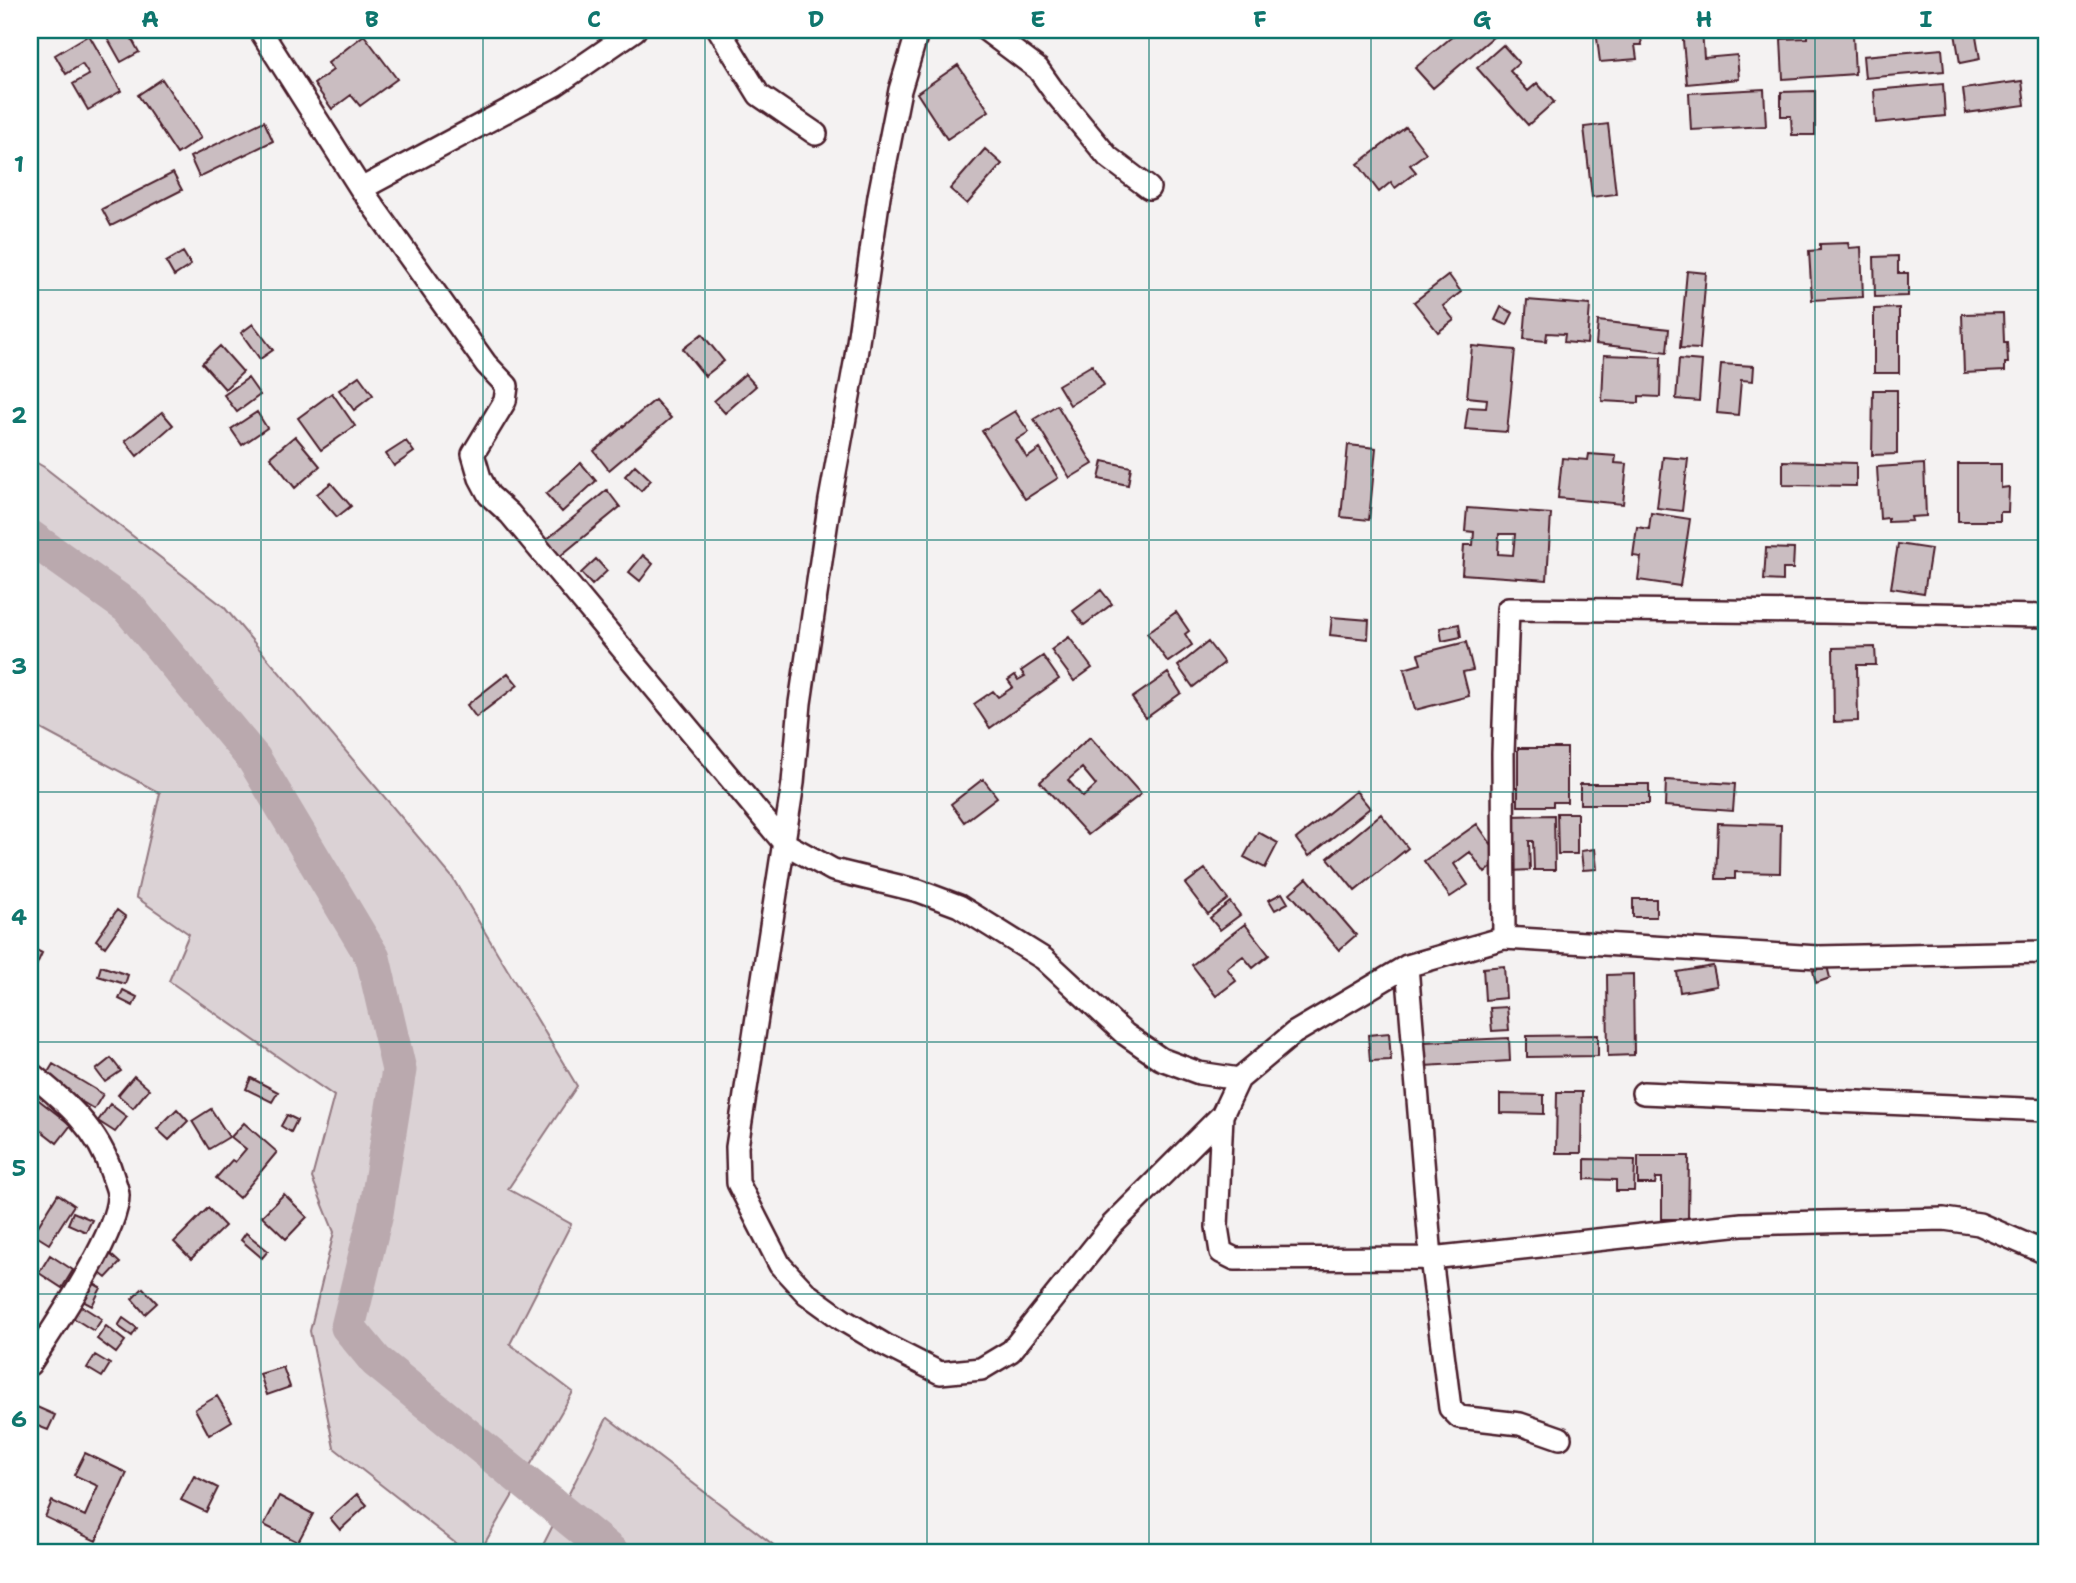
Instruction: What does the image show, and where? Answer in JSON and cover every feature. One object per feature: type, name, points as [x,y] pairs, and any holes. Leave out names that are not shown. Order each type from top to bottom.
[{"type":"street","points":[[260,30],[361,189],[486,364],[507,386],[505,401],[473,454],[480,478],[489,495],[510,514],[784,843],[833,870],[919,891],[959,906],[1044,958],[1125,1034],[1161,1059],[1199,1073],[1239,1079]]},
{"type":"street","points":[[361,189],[555,85],[635,30]]},
{"type":"street","points":[[719,30],[759,95],[816,134]]},
{"type":"street","points":[[918,30],[900,90],[879,196],[855,363],[830,500],[802,689],[793,783],[737,1147],[738,1182],[780,1265],[807,1294],[885,1345],[940,1373],[981,1369],[1011,1351],[1111,1226],[1222,1115],[1239,1079],[1294,1033],[1407,966],[1504,938],[1818,957],[2046,952]]},
{"type":"street","points":[[986,30],[1038,69],[1108,158],[1149,188]]},
{"type":"street","points":[[1504,938],[1503,753],[1508,609],[2046,617]]},
{"type":"street","points":[[1407,966],[1431,1258],[1450,1408],[1459,1417],[1520,1424],[1560,1438]]},
{"type":"street","points":[[30,1073],[64,1100],[91,1130],[107,1156],[118,1194],[113,1223],[30,1364]]},
{"type":"street","points":[[1643,1093],[2046,1111]]},
{"type":"street","points":[[1222,1115],[1217,1227],[1221,1252],[1236,1259],[1431,1258],[1742,1224],[1944,1219],[1979,1224],[2046,1252]]},
{"type":"shaded area","points":[[30,459],[44,467],[224,607],[452,877],[577,1086],[508,1189],[571,1224],[510,1344],[573,1392],[479,1553],[468,1553],[334,1448],[310,1331],[334,1232],[312,1178],[334,1096],[169,981],[189,934],[136,897],[160,793],[41,729],[30,726]]},
{"type":"shaded area","points":[[608,1418],[784,1553],[539,1553]]},
{"type":"building","points":[[103,30],[127,30],[139,52],[121,62]]},
{"type":"building","points":[[1460,30],[1499,32],[1433,88],[1415,68]]},
{"type":"building","points":[[1596,30],[1640,30],[1642,45],[1635,45],[1637,59],[1600,62]]},
{"type":"building","points":[[1682,30],[1702,30],[1704,58],[1737,55],[1739,79],[1687,84]]},
{"type":"building","points":[[1807,30],[1840,30],[1840,35],[1853,35],[1855,74],[1783,79],[1781,39],[1807,38]]},
{"type":"building","points":[[1975,30],[1980,59],[1960,63],[1955,33]]},
{"type":"building","points":[[89,35],[121,91],[88,110],[73,84],[89,75],[82,64],[66,74],[55,55]]},
{"type":"building","points":[[364,35],[397,79],[360,106],[351,95],[332,109],[314,84],[333,70],[328,63]]},
{"type":"building","points":[[1503,45],[1519,63],[1510,71],[1528,91],[1537,83],[1554,102],[1528,125],[1477,68]]},
{"type":"building","points":[[1942,49],[1944,71],[1865,78],[1863,56]]},
{"type":"building","points":[[958,65],[989,111],[947,139],[917,93]]},
{"type":"building","points":[[162,79],[201,138],[177,154],[138,95]]},
{"type":"building","points":[[2022,81],[2025,105],[1966,113],[1963,89]]},
{"type":"building","points":[[1943,84],[1945,116],[1876,123],[1874,90]]},
{"type":"building","points":[[1764,89],[1766,126],[1691,130],[1689,93]]},
{"type":"building","points":[[1815,91],[1815,135],[1792,135],[1791,116],[1781,116],[1781,92]]},
{"type":"building","points":[[264,121],[273,141],[199,177],[190,157]]},
{"type":"building","points":[[1608,124],[1616,194],[1592,197],[1584,127]]},
{"type":"building","points":[[1406,127],[1426,153],[1410,165],[1416,172],[1395,188],[1391,182],[1379,192],[1358,164]]},
{"type":"building","points":[[985,149],[1002,164],[967,204],[950,189]]},
{"type":"building","points":[[173,173],[182,190],[111,226],[102,209]]},
{"type":"building","points":[[1848,243],[1849,248],[1861,247],[1863,297],[1812,300],[1809,251],[1820,250],[1820,244]]},
{"type":"building","points":[[183,252],[191,265],[174,276],[166,262]]},
{"type":"building","points":[[1898,256],[1898,273],[1908,273],[1908,296],[1875,297],[1874,257]]},
{"type":"building","points":[[1687,271],[1706,273],[1700,349],[1680,348]]},
{"type":"building","points":[[1449,275],[1461,292],[1443,306],[1454,320],[1438,332],[1414,302]]},
{"type":"building","points":[[1527,300],[1590,305],[1587,344],[1564,342],[1565,334],[1547,333],[1546,341],[1524,339]]},
{"type":"building","points":[[1501,307],[1513,313],[1507,325],[1495,320]]},
{"type":"building","points":[[1899,308],[1899,373],[1874,373],[1874,309]]},
{"type":"building","points":[[2003,313],[2008,363],[2005,363],[2005,371],[1964,373],[1962,314]]},
{"type":"building","points":[[1598,321],[1669,329],[1667,352],[1596,344]]},
{"type":"building","points":[[253,324],[273,350],[260,359],[241,333]]},
{"type":"building","points":[[702,334],[724,361],[705,376],[683,349]]},
{"type":"building","points":[[220,346],[243,372],[225,389],[202,363]]},
{"type":"building","points":[[1472,346],[1515,350],[1507,432],[1465,429],[1468,407],[1486,408],[1487,399],[1467,397]]},
{"type":"building","points":[[1604,355],[1661,357],[1660,397],[1639,396],[1639,403],[1602,401]]},
{"type":"building","points":[[1679,359],[1702,361],[1699,401],[1676,399]]},
{"type":"building","points":[[1721,364],[1754,366],[1753,381],[1741,380],[1738,415],[1717,413]]},
{"type":"building","points":[[1092,365],[1104,385],[1070,405],[1058,385]]},
{"type":"building","points":[[745,374],[756,386],[725,413],[714,401]]},
{"type":"building","points":[[359,376],[373,395],[354,410],[339,390]]},
{"type":"building","points":[[248,378],[260,395],[237,412],[224,395]]},
{"type":"building","points":[[1873,390],[1897,390],[1897,454],[1872,455]]},
{"type":"building","points":[[332,393],[355,426],[321,450],[298,418]]},
{"type":"building","points":[[655,400],[671,418],[609,470],[594,451]]},
{"type":"building","points":[[1057,405],[1093,464],[1070,478],[1034,419]]},
{"type":"building","points":[[1015,411],[1029,432],[1016,440],[1027,458],[1040,449],[1058,478],[1025,499],[982,431]]},
{"type":"building","points":[[162,412],[173,425],[137,456],[125,441]]},
{"type":"building","points":[[257,412],[267,428],[242,445],[231,429]]},
{"type":"building","points":[[295,436],[320,466],[295,488],[270,457]]},
{"type":"building","points":[[406,441],[414,452],[394,466],[386,454]]},
{"type":"building","points":[[1348,445],[1376,448],[1369,520],[1341,517]]},
{"type":"building","points":[[1589,454],[1616,456],[1615,463],[1627,464],[1623,504],[1558,498],[1562,458],[1588,460]]},
{"type":"building","points":[[1663,457],[1688,459],[1682,511],[1657,508]]},
{"type":"building","points":[[1103,461],[1131,467],[1128,485],[1099,479]]},
{"type":"building","points":[[1783,461],[1856,463],[1856,486],[1783,485]]},
{"type":"building","points":[[581,463],[596,481],[562,512],[546,494]]},
{"type":"building","points":[[1924,464],[1926,516],[1911,517],[1912,521],[1888,522],[1888,518],[1880,519],[1877,467]]},
{"type":"building","points":[[1958,464],[2001,464],[2001,488],[2009,487],[2008,512],[2000,512],[2000,521],[1958,521]]},
{"type":"building","points":[[635,465],[651,480],[641,491],[625,476]]},
{"type":"building","points":[[331,483],[351,506],[337,517],[317,494]]},
{"type":"building","points":[[607,490],[620,507],[559,557],[546,540]]},
{"type":"building","points":[[1467,508],[1551,514],[1547,580],[1462,574],[1464,545],[1473,545],[1474,532],[1465,531]],"holes":[[[1499,534],[1515,534],[1513,555],[1498,554]]]},
{"type":"building","points":[[1651,513],[1690,519],[1680,586],[1638,580],[1641,557],[1633,556],[1637,527],[1649,529]]},
{"type":"building","points":[[1898,544],[1931,549],[1924,593],[1891,588]]},
{"type":"building","points":[[1766,548],[1794,549],[1793,569],[1783,569],[1783,581],[1764,580]]},
{"type":"building","points":[[643,555],[653,564],[640,581],[629,572]]},
{"type":"building","points":[[596,559],[607,571],[592,585],[581,573]]},
{"type":"building","points":[[1101,590],[1112,604],[1084,625],[1073,611]]},
{"type":"building","points":[[1176,612],[1189,631],[1185,634],[1192,645],[1168,662],[1147,633]]},
{"type":"building","points":[[1332,617],[1369,620],[1368,639],[1330,635]]},
{"type":"building","points":[[1459,624],[1461,637],[1442,641],[1440,628]]},
{"type":"building","points":[[1069,637],[1092,668],[1074,681],[1051,650]]},
{"type":"building","points":[[1208,642],[1224,663],[1193,687],[1178,666]]},
{"type":"building","points":[[1466,642],[1473,670],[1463,672],[1469,696],[1415,710],[1404,669],[1421,664],[1418,654]]},
{"type":"building","points":[[1875,647],[1876,665],[1857,665],[1858,721],[1834,722],[1833,648]]},
{"type":"building","points":[[1043,656],[1059,679],[990,728],[974,704],[993,691],[998,697],[1013,687],[1008,680],[1015,675],[1018,680],[1025,676],[1021,671]]},
{"type":"building","points":[[508,673],[518,685],[476,717],[467,705]]},
{"type":"building","points":[[1168,673],[1181,693],[1146,718],[1132,698]]},
{"type":"building","points":[[1090,737],[1141,794],[1088,835],[1040,782]],"holes":[[[1082,768],[1096,785],[1083,797],[1068,780]]]},
{"type":"building","points":[[1518,748],[1567,748],[1567,802],[1553,802],[1553,806],[1518,806]]},
{"type":"building","points":[[983,779],[997,797],[964,822],[951,804]]},
{"type":"building","points":[[1666,780],[1735,784],[1733,811],[1665,806]]},
{"type":"building","points":[[1580,784],[1649,784],[1649,804],[1580,804]]},
{"type":"building","points":[[1356,791],[1370,808],[1309,856],[1296,839]]},
{"type":"building","points":[[1557,813],[1577,813],[1577,854],[1558,854]]},
{"type":"building","points":[[1381,814],[1408,848],[1355,891],[1328,858]]},
{"type":"building","points":[[1554,815],[1555,870],[1534,870],[1533,841],[1529,841],[1530,870],[1511,871],[1509,816]]},
{"type":"building","points":[[1718,823],[1781,825],[1780,873],[1735,872],[1735,879],[1716,879]]},
{"type":"building","points":[[1477,824],[1496,851],[1494,865],[1485,873],[1470,852],[1454,864],[1468,885],[1450,897],[1424,861]]},
{"type":"building","points":[[1258,832],[1278,843],[1265,868],[1244,857]]},
{"type":"building","points":[[1595,849],[1597,869],[1583,870],[1581,851]]},
{"type":"building","points":[[1205,869],[1228,899],[1208,914],[1185,884]]},
{"type":"building","points":[[1307,878],[1356,935],[1339,950],[1290,893]]},
{"type":"building","points":[[1282,893],[1288,903],[1275,910],[1269,900]]},
{"type":"building","points":[[1633,899],[1656,899],[1656,917],[1633,917]]},
{"type":"building","points":[[1230,902],[1240,915],[1220,930],[1210,918]]},
{"type":"building","points":[[117,910],[126,917],[105,947],[96,940]]},
{"type":"building","points":[[1245,924],[1269,955],[1253,968],[1243,956],[1227,968],[1236,981],[1216,996],[1192,965]]},
{"type":"building","points":[[30,947],[42,953],[32,975],[30,975]]},
{"type":"building","points":[[101,966],[128,975],[125,984],[98,976]]},
{"type":"building","points":[[1504,966],[1506,998],[1485,1000],[1483,968]]},
{"type":"building","points":[[1713,966],[1717,986],[1680,992],[1677,972]]},
{"type":"building","points":[[1827,966],[1830,978],[1816,983],[1813,971]]},
{"type":"building","points":[[1633,974],[1634,1055],[1608,1056],[1607,975]]},
{"type":"building","points":[[123,990],[137,997],[133,1006],[119,999]]},
{"type":"building","points":[[1507,1007],[1509,1030],[1492,1031],[1490,1008]]},
{"type":"building","points":[[1389,1033],[1391,1060],[1370,1061],[1368,1035]]},
{"type":"building","points":[[1598,1035],[1598,1056],[1527,1057],[1527,1036]]},
{"type":"building","points":[[1509,1038],[1510,1061],[1424,1066],[1423,1042]]},
{"type":"building","points":[[111,1058],[121,1071],[105,1082],[96,1070]]},
{"type":"building","points":[[53,1064],[103,1094],[94,1109],[44,1079]]},
{"type":"building","points":[[134,1076],[149,1089],[133,1108],[118,1095]]},
{"type":"building","points":[[251,1078],[278,1092],[272,1102],[246,1089]]},
{"type":"building","points":[[1557,1092],[1582,1092],[1581,1153],[1556,1153]]},
{"type":"building","points":[[31,1094],[71,1125],[57,1143],[30,1122]]},
{"type":"building","points":[[1500,1094],[1544,1095],[1544,1114],[1500,1113]]},
{"type":"building","points":[[110,1104],[127,1117],[115,1132],[98,1121]]},
{"type":"building","points":[[177,1109],[188,1121],[169,1140],[157,1129]]},
{"type":"building","points":[[211,1109],[229,1137],[209,1149],[192,1121]]},
{"type":"building","points":[[287,1115],[297,1120],[291,1132],[281,1126]]},
{"type":"building","points":[[244,1123],[277,1152],[239,1198],[216,1178],[246,1149],[231,1137]]},
{"type":"building","points":[[1638,1156],[1689,1156],[1688,1219],[1662,1219],[1662,1178],[1656,1178],[1655,1184],[1638,1184]]},
{"type":"building","points":[[1585,1159],[1635,1160],[1634,1191],[1616,1191],[1616,1180],[1585,1179]]},
{"type":"building","points":[[58,1194],[74,1205],[49,1244],[33,1234]]},
{"type":"building","points":[[284,1194],[307,1217],[286,1239],[262,1216]]},
{"type":"building","points":[[208,1208],[225,1226],[191,1259],[174,1242]]},
{"type":"building","points":[[73,1212],[92,1220],[86,1232],[68,1224]]},
{"type":"building","points":[[246,1233],[268,1251],[262,1258],[241,1240]]},
{"type":"building","points":[[109,1253],[120,1263],[106,1278],[95,1269]]},
{"type":"building","points":[[50,1255],[73,1270],[62,1288],[39,1273]]},
{"type":"building","points":[[87,1280],[101,1288],[92,1306],[77,1298]]},
{"type":"building","points":[[143,1288],[157,1303],[145,1314],[132,1299]]},
{"type":"building","points":[[75,1302],[102,1319],[94,1331],[67,1314]]},
{"type":"building","points":[[123,1318],[137,1328],[132,1336],[118,1326]]},
{"type":"building","points":[[106,1326],[125,1341],[116,1353],[97,1339]]},
{"type":"building","points":[[95,1355],[110,1364],[102,1377],[87,1368]]},
{"type":"building","points":[[283,1367],[290,1387],[267,1395],[260,1374]]},
{"type":"building","points":[[217,1396],[232,1421],[209,1435],[195,1409]]},
{"type":"building","points":[[30,1404],[55,1415],[48,1430],[30,1423]]},
{"type":"building","points":[[85,1453],[127,1473],[96,1541],[45,1517],[52,1501],[85,1516],[98,1486],[74,1475]]},
{"type":"building","points":[[194,1476],[218,1488],[206,1512],[181,1500]]},
{"type":"building","points":[[357,1494],[367,1505],[340,1530],[330,1518]]},
{"type":"building","points":[[279,1496],[313,1514],[298,1542],[264,1525]]},
{"type":"waterway","points":[[30,537],[128,607],[254,759],[373,958],[399,1070],[376,1213],[348,1327],[376,1361],[612,1553]]}]
